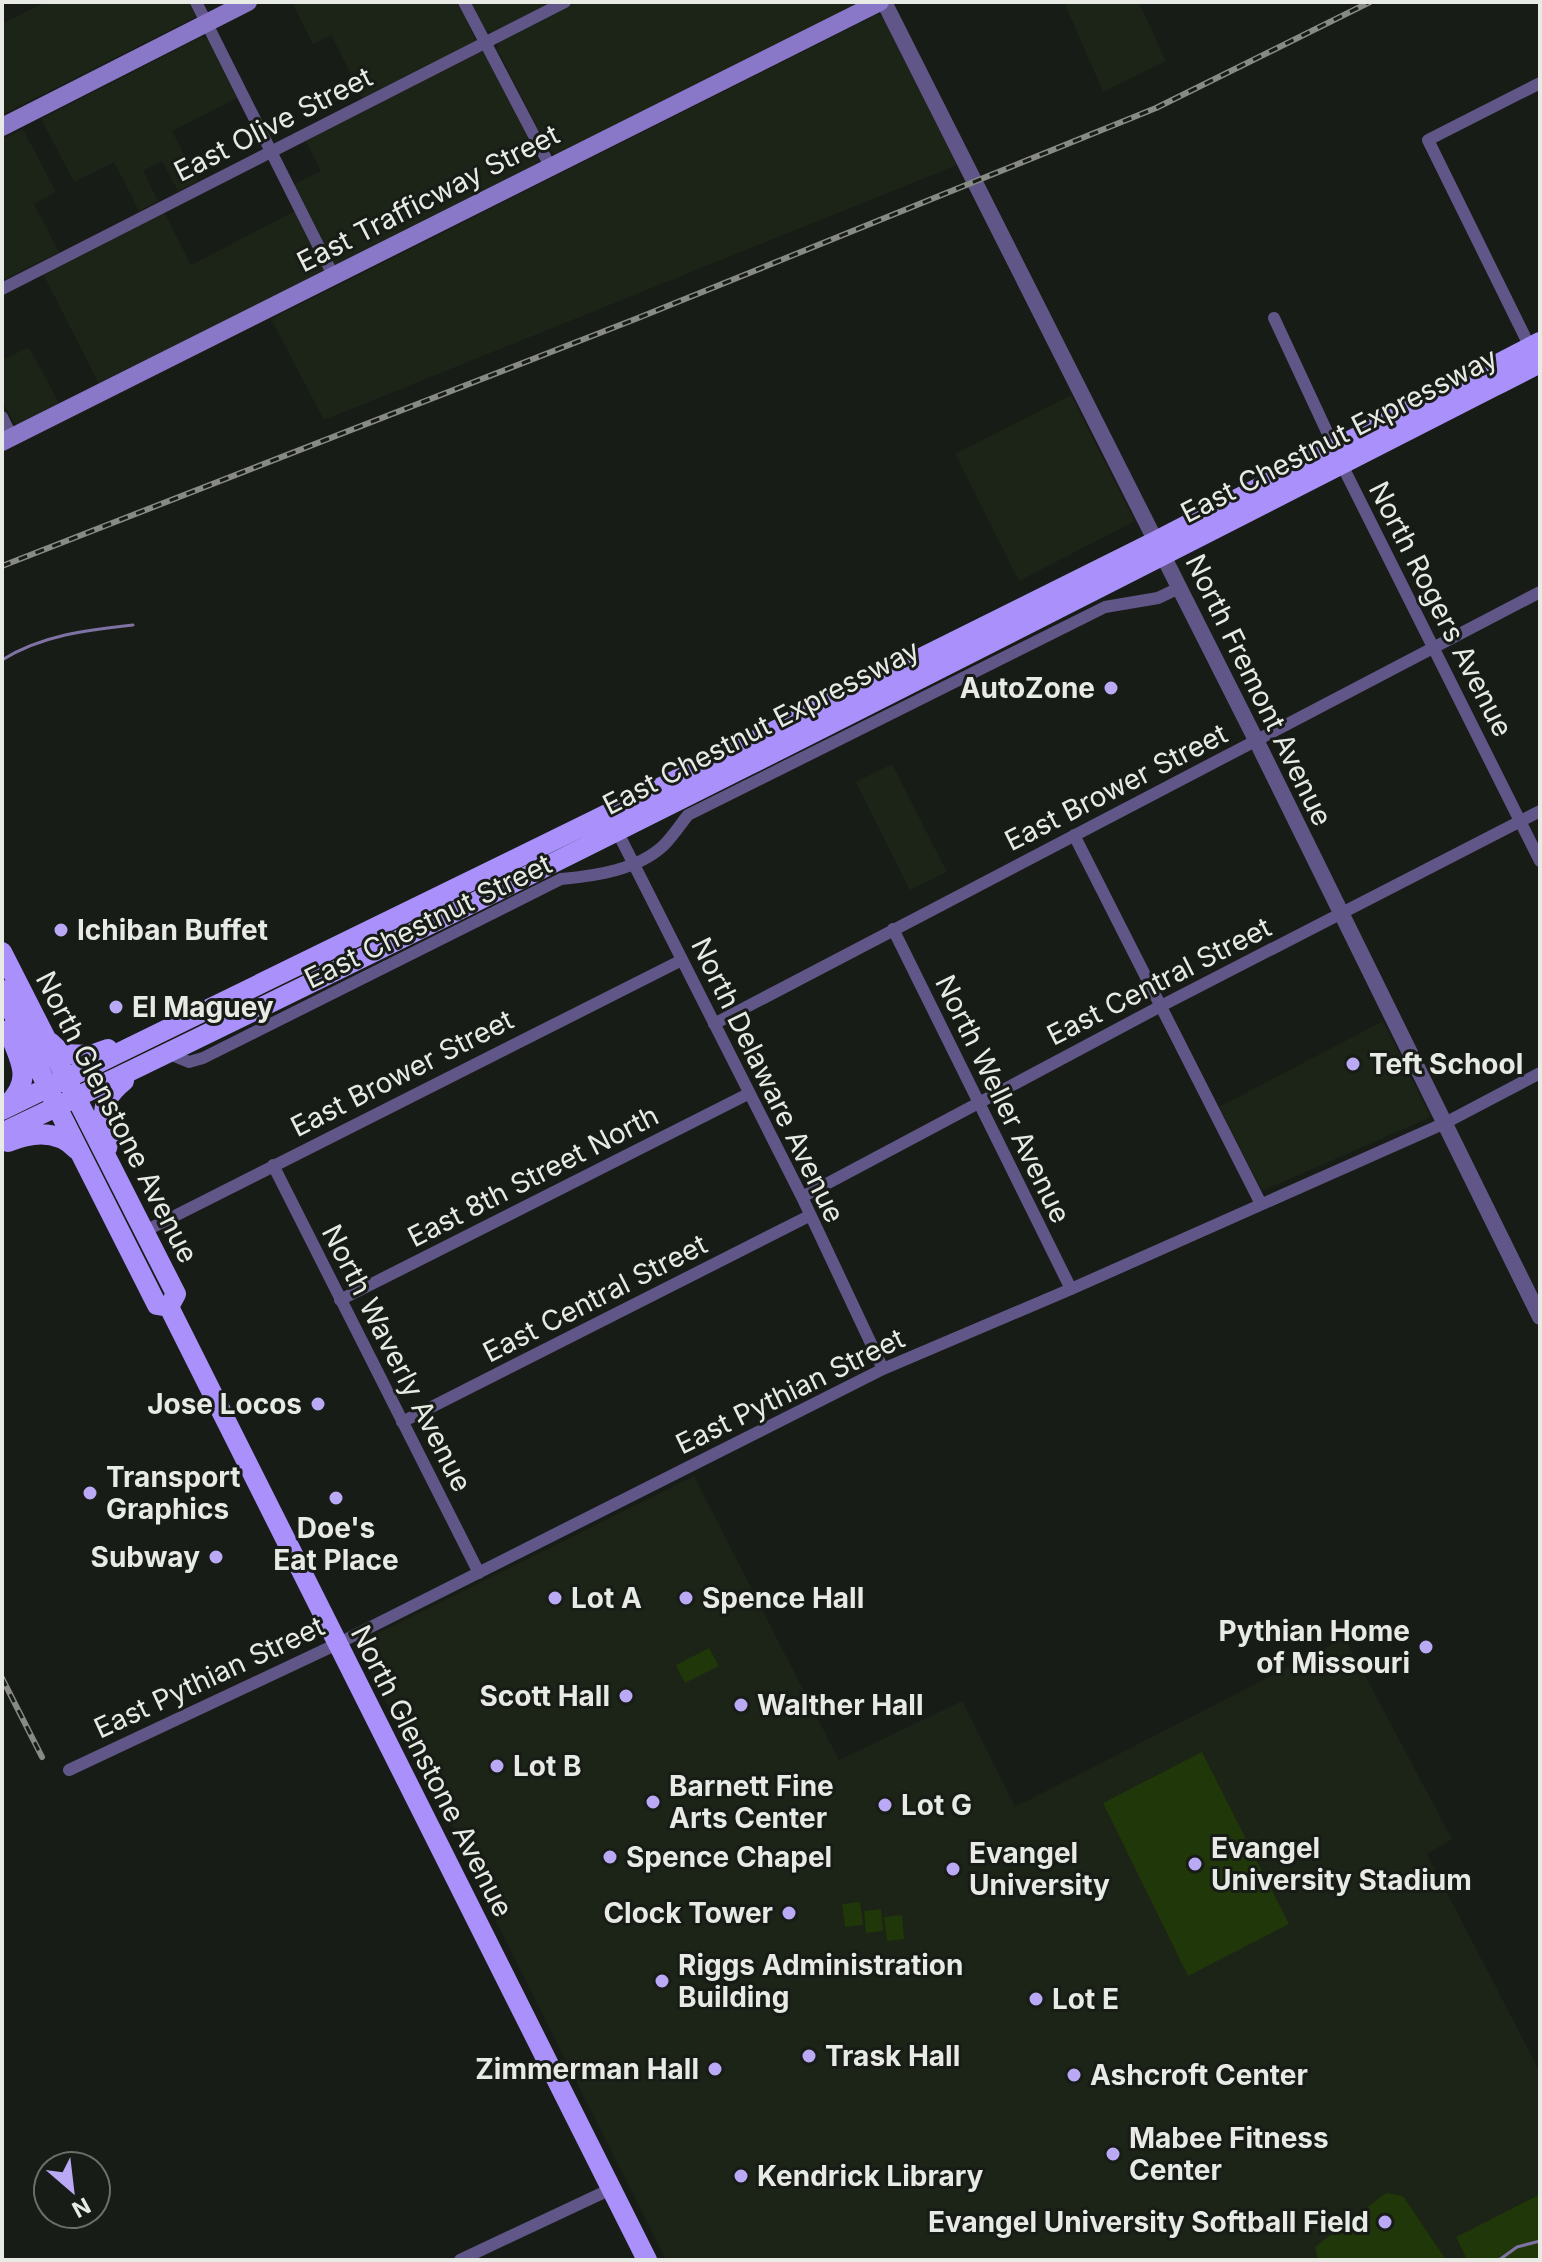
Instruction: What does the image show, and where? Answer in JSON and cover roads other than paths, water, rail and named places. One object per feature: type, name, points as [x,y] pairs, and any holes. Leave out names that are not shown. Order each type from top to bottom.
[{"type":"main road","points":[[2,127],[248,2]]},
{"type":"main road","name":"East Trafficway Street","points":[[7,440],[882,2]]},
{"type":"main road","name":"East Chestnut Expressway","points":[[58,1091],[77,1098],[613,822],[1538,357]]},
{"type":"main road","name":"East Chestnut Expressway","points":[[2,1110],[58,1091],[266,982],[613,822]]},
{"type":"main road","name":"North Glenstone Avenue","points":[[2,952],[44,1034],[58,1091],[80,1153],[157,1305],[169,1307]]},
{"type":"main road","points":[[44,1034],[63,1054],[91,1055],[236,988],[266,982]]},
{"type":"main road","name":"North Glenstone Avenue","points":[[2,990],[58,1091]]},
{"type":"main road","points":[[2,1015],[21,1064],[23,1078],[19,1094],[2,1110]]},
{"type":"main road","points":[[105,1154],[110,1141],[103,1115],[108,1095],[146,1063]]},
{"type":"main road","name":"East Chestnut Expressway","points":[[2,1133],[58,1091]]},
{"type":"main road","name":"North Glenstone Avenue","points":[[77,1098],[176,1294],[169,1307]]},
{"type":"main road","points":[[2,1145],[27,1135],[52,1135],[69,1141],[80,1153]]},
{"type":"main road","name":"North Glenstone Avenue","points":[[169,1307],[647,2260]]},
{"type":"street","points":[[196,2],[334,277]]},
{"type":"street","points":[[464,2],[551,168]]},
{"type":"street","name":"East Olive Street","points":[[2,289],[565,2]]},
{"type":"street","name":"North Fremont Avenue","points":[[882,2],[1257,742],[1445,1123],[1535,1292],[1540,1317]]},
{"type":"street","points":[[1538,357],[1428,140],[1540,83]]},
{"type":"street","name":"North Rogers Avenue","points":[[1274,318],[1338,457],[1540,861]]},
{"type":"street","points":[[2,417],[7,440]]},
{"type":"street","name":"East Chestnut Street","points":[[167,1053],[189,1062],[203,1058],[561,879],[608,874],[633,863],[662,847],[688,815],[1105,607],[1158,598],[1179,588]]},
{"type":"street","name":"East Brower Street","points":[[714,1024],[1540,592]]},
{"type":"street","name":"East Central Street","points":[[802,1197],[1159,1007],[1540,811]]},
{"type":"street","name":"North Delaware Avenue","points":[[613,822],[802,1197],[883,1369]]},
{"type":"street","points":[[1074,835],[1261,1204]]},
{"type":"street","name":"North Weller Avenue","points":[[893,929],[1071,1289]]},
{"type":"street","name":"East Brower Street","points":[[145,1231],[682,960]]},
{"type":"street","name":"East Pythian Street","points":[[69,1770],[337,1644],[883,1369],[1445,1123],[1540,1073]]},
{"type":"street","name":"East 8th Street North","points":[[340,1300],[748,1094]]},
{"type":"street","name":"North Waverly Avenue","points":[[273,1165],[479,1573]]},
{"type":"street","name":"East Central Street","points":[[402,1422],[809,1216]]},
{"type":"street","points":[[460,2260],[611,2189]]},
{"type":"waterway","points":[[2,660],[49,639],[133,625]]},
{"type":"waterway","points":[[1499,2260],[1517,2247],[1540,2241]]},
{"type":"railway","points":[[2,566],[638,318],[1156,108],[1370,2]]},
{"type":"railway","points":[[2,1678],[42,1757]]},
{"type":"place","name":"AutoZone","points":[[1111,688]]},
{"type":"place","name":"Ichiban Buffet","points":[[61,930]]},
{"type":"place","name":"El Maguey","points":[[116,1007]]},
{"type":"place","name":"Teft School","points":[[1353,1064]]},
{"type":"place","name":"Jose Locos","points":[[318,1404]]},
{"type":"place","name":"Transport Graphics","points":[[90,1493]]},
{"type":"place","name":"Doe's Eat Place","points":[[336,1498]]},
{"type":"place","name":"Subway","points":[[216,1557]]},
{"type":"place","name":"Lot A","points":[[555,1598]]},
{"type":"place","name":"Spence Hall","points":[[686,1598]]},
{"type":"place","name":"Pythian Home of Missouri","points":[[1426,1647]]},
{"type":"place","name":"Scott Hall","points":[[626,1696]]},
{"type":"place","name":"Walther Hall","points":[[741,1705]]},
{"type":"place","name":"Lot B","points":[[497,1766]]},
{"type":"place","name":"Barnett Fine Arts Center","points":[[653,1802]]},
{"type":"place","name":"Lot G","points":[[885,1805]]},
{"type":"place","name":"Spence Chapel","points":[[610,1857]]},
{"type":"place","name":"Evangel University Stadium","points":[[1195,1864]]},
{"type":"place","name":"Evangel University","points":[[953,1869]]},
{"type":"place","name":"Clock Tower","points":[[789,1913]]},
{"type":"place","name":"Riggs Administration Building","points":[[662,1981]]},
{"type":"place","name":"Lot E","points":[[1036,1999]]},
{"type":"place","name":"Trask Hall","points":[[809,2056]]},
{"type":"place","name":"Zimmerman Hall","points":[[715,2069]]},
{"type":"place","name":"Ashcroft Center","points":[[1074,2075]]},
{"type":"place","name":"Mabee Fitness Center","points":[[1113,2154]]},
{"type":"place","name":"Kendrick Library","points":[[741,2176]]},
{"type":"place","name":"Evangel University Softball Field","points":[[1385,2222]]}]
